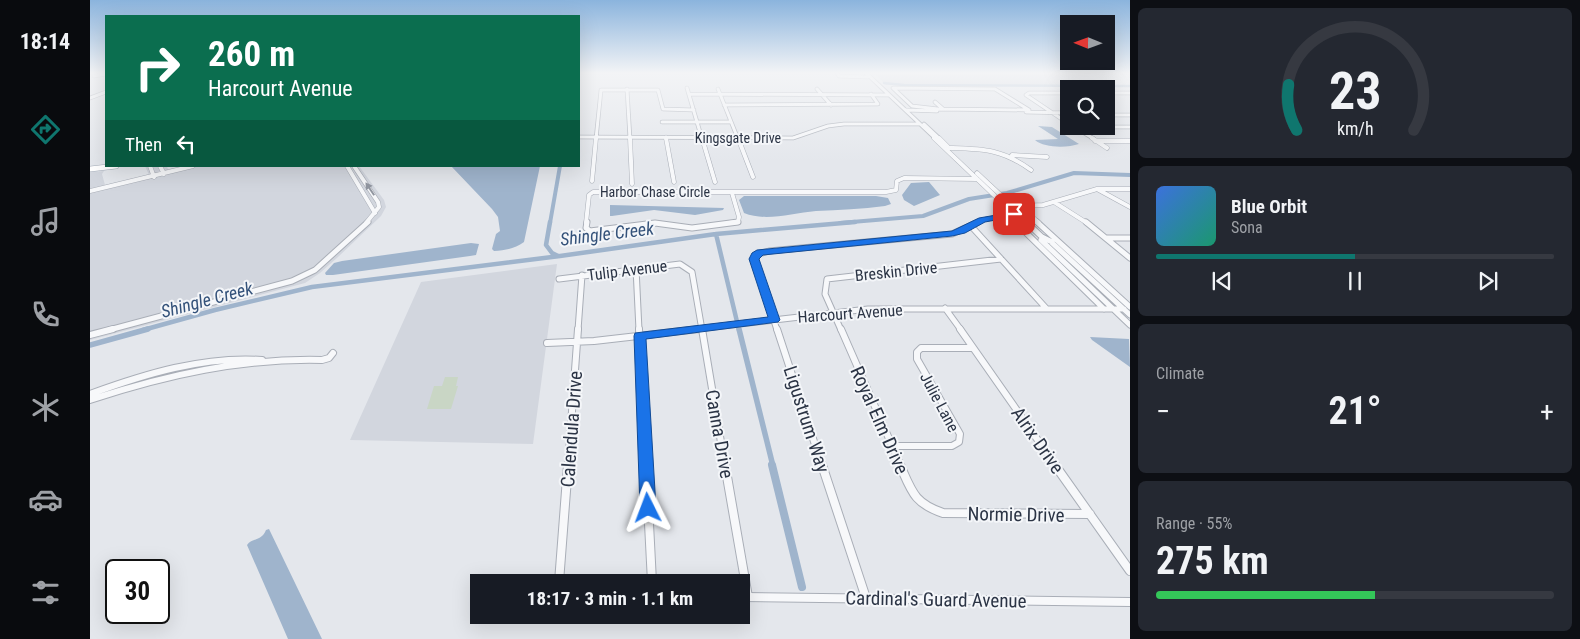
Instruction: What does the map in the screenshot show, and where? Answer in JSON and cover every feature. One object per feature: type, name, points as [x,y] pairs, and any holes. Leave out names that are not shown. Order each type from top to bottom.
[{"type":"main road","points":[[90,165],[105,163]]},
{"type":"main road","points":[[90,169],[107,167]]},
{"type":"street","points":[[592,181],[599,103]]},
{"type":"street","points":[[628,103],[632,184]]},
{"type":"street","points":[[663,103],[664,109],[694,110]]},
{"type":"street","points":[[692,103],[715,182]]},
{"type":"street","points":[[753,177],[724,105],[874,105],[877,103]]},
{"type":"street","points":[[900,103],[910,110],[928,133],[964,161],[1009,206],[1043,205],[1097,189],[1130,189]]},
{"type":"street","points":[[900,103],[945,144],[977,179],[1005,202],[1013,206],[1116,302],[1127,308]]},
{"type":"street","points":[[908,103],[912,106],[943,109],[1029,110],[1017,103]]},
{"type":"street","points":[[936,103],[943,109]]},
{"type":"street","points":[[1036,103],[1060,118]]},
{"type":"street","points":[[910,110],[1060,112]]},
{"type":"street","points":[[1115,115],[1130,115]]},
{"type":"street","points":[[662,122],[731,122]]},
{"type":"street","name":"Kingsgate Drive","points":[[580,137],[800,138],[818,129],[832,125],[920,123]]},
{"type":"street","points":[[1115,127],[1130,127]]},
{"type":"street","points":[[928,133],[945,144]]},
{"type":"street","points":[[1086,135],[1106,148]]},
{"type":"street","points":[[666,137],[674,182]]},
{"type":"street","points":[[1095,141],[1130,141]]},
{"type":"street","points":[[949,150],[996,149],[1009,154],[1031,170]]},
{"type":"street","points":[[1009,154],[1047,157]]},
{"type":"street","points":[[150,167],[154,176]]},
{"type":"street","points":[[160,167],[164,174]]},
{"type":"street","points":[[90,191],[189,167]]},
{"type":"street","points":[[347,167],[376,213]]},
{"type":"street","points":[[90,335],[292,281],[308,274],[321,265],[376,213],[379,207],[378,202],[355,167]]},
{"type":"street","name":"Harbor Chase Circle","points":[[732,192],[739,217],[738,222],[734,223],[692,228],[662,223],[594,231],[586,228],[589,195],[593,192],[732,192],[886,192],[896,190],[897,181],[904,178],[977,179]]},
{"type":"street","points":[[1097,189],[1130,207]]},
{"type":"street","points":[[1005,202],[1014,214],[1130,324]]},
{"type":"street","points":[[1054,202],[1077,215],[1130,258]]},
{"type":"street","points":[[1020,206],[1127,302],[1130,315]]},
{"type":"street","points":[[1046,308],[971,226],[982,220],[1014,214],[1018,215],[1042,237],[1052,242]]},
{"type":"street","points":[[1008,215],[1104,309]]},
{"type":"street","name":"Ligustrum Way","points":[[866,598],[754,259],[755,255],[760,252],[769,251],[952,234],[971,226]]},
{"type":"street","points":[[1106,238],[1130,238]]},
{"type":"street","name":"Breskin Drive","points":[[833,313],[824,291],[826,279],[1001,259]]},
{"type":"street","name":"Tulip Avenue","points":[[559,279],[680,264],[692,272]]},
{"type":"street","points":[[636,268],[652,574]]},
{"type":"street","name":"Canna Drive","points":[[692,272],[741,574]]},
{"type":"street","name":"Calendula Drive","points":[[561,574],[582,275]]},
{"type":"street","points":[[1106,302],[1127,302]]},
{"type":"street","name":"Alrix Drive","points":[[944,308],[1130,571]]},
{"type":"street","name":"Harcourt Avenue","points":[[547,343],[640,336],[877,309],[1127,308]]},
{"type":"street","name":"Royal Elm Drive","points":[[833,313],[913,494],[926,507],[943,513]]},
{"type":"street","name":"Julie Lane","points":[[892,446],[952,446],[959,442],[960,434],[917,359],[917,352],[921,348],[973,348]]},
{"type":"street","points":[[90,394],[187,366],[240,359],[269,361],[322,360],[329,358],[333,353]]},
{"type":"street","points":[[90,400],[128,386],[191,371],[269,361]]},
{"type":"street","name":"Normie Drive","points":[[943,513],[1090,514]]},
{"type":"street","name":"Cardinal's Guard Avenue","points":[[750,597],[1130,602]]},
{"type":"shaded area","points":[[145,167],[167,167],[168,170],[173,170],[182,167],[360,167],[384,200],[386,207],[381,216],[338,257],[305,283],[90,340],[90,172],[104,171],[102,174],[105,185],[149,175]]},
{"type":"shaded area","points":[[557,264],[533,444],[350,440],[421,282]]},
{"type":"green space","points":[[445,377],[458,377],[456,386],[458,386],[451,409],[427,409],[434,386],[442,386]]},
{"type":"water","points":[[1038,126],[1052,127],[1060,132],[1060,135],[1065,135],[1079,144],[1056,147],[1044,145],[1035,140],[1058,139]]},
{"type":"water","points":[[452,167],[540,167],[524,242],[510,249],[494,251],[492,249],[496,234],[500,231],[498,217]]},
{"type":"water","points":[[929,182],[940,195],[914,206],[904,200],[902,195],[911,183]]},
{"type":"water","points":[[744,196],[876,196],[888,198],[891,204],[868,208],[761,217],[744,213],[739,200]]},
{"type":"water","points":[[610,205],[724,208],[723,210],[695,215],[654,210],[610,216]]},
{"type":"water","points":[[471,243],[479,244],[476,255],[333,275],[326,275],[325,273],[334,263],[342,261]]},
{"type":"water","points":[[1090,337],[1129,339],[1130,367],[1092,340]]},
{"type":"water","points":[[269,529],[322,639],[288,639],[247,545],[260,538]]},
{"type":"waterway","points":[[550,223],[560,167]]},
{"type":"waterway","name":"Shingle Creek","points":[[840,223],[923,216],[969,199],[1007,193],[1074,173],[1130,175]]},
{"type":"waterway","points":[[550,222],[546,245],[552,253],[558,256]]},
{"type":"waterway","name":"Shingle Creek","points":[[716,234],[855,222]]},
{"type":"waterway","name":"Shingle Creek","points":[[143,330],[215,310],[312,287],[560,256],[716,234]]},
{"type":"waterway","points":[[716,234],[739,330]]},
{"type":"waterway","name":"Shingle Creek","points":[[90,345],[148,329]]},
{"type":"waterway","points":[[739,329],[773,466]]},
{"type":"waterway","points":[[772,465],[802,587]]},
{"type":"route","points":[[648,508],[640,336],[774,320],[754,259],[755,255],[760,252],[952,234],[994,216],[1014,214]]}]
